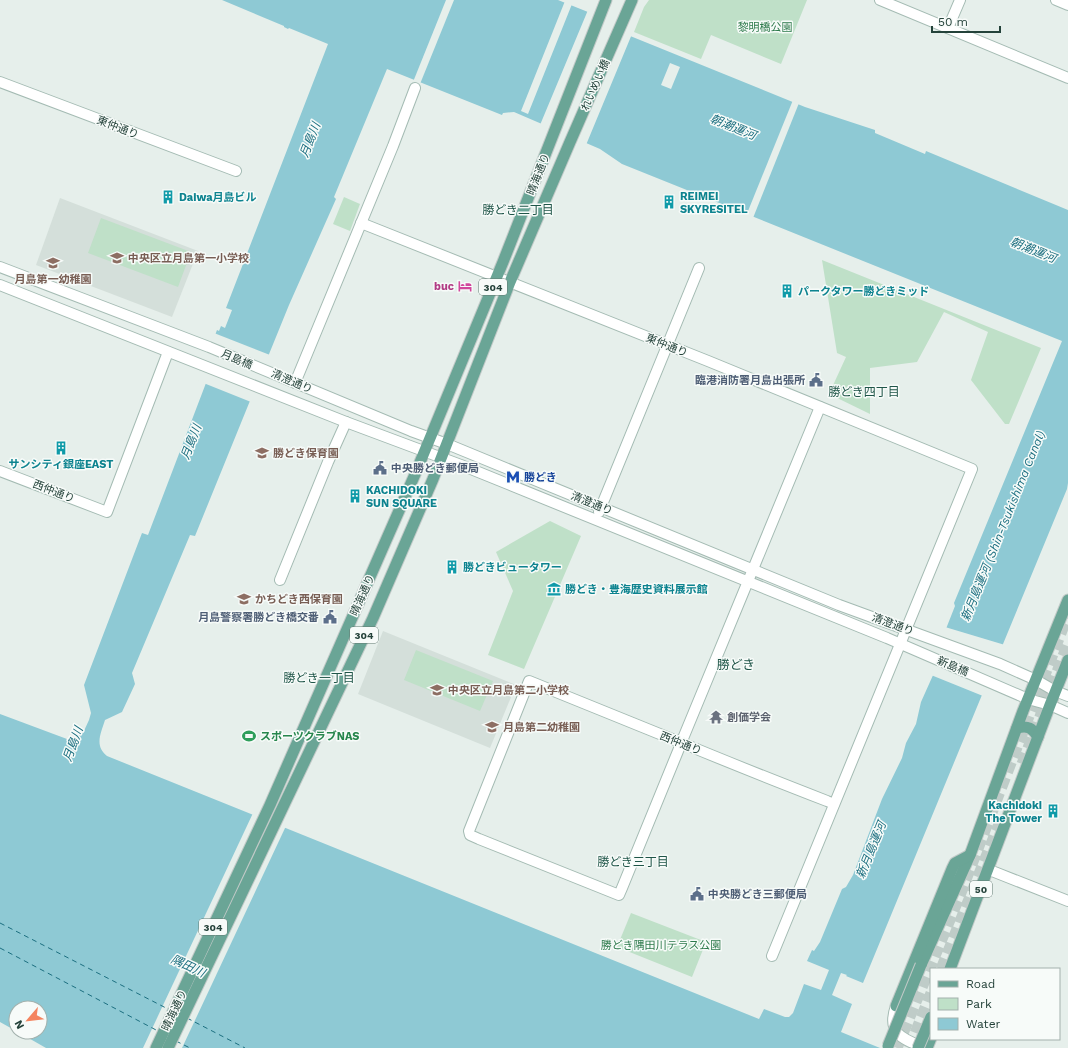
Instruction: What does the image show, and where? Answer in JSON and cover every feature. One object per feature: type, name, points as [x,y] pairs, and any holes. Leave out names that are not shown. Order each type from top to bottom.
[{"type":"main road","name":"れいめい橋","points":[[553,135],[606,0]]},
{"type":"main road","name":"れいめい橋","points":[[570,142],[632,0]]},
{"type":"main road","name":"晴海通り","points":[[168,1048],[275,808],[425,452],[497,277],[553,135]]},
{"type":"main road","name":"晴海通り","points":[[156,1048],[275,808],[373,618],[442,458],[510,282],[570,142]]},
{"type":"main road","name":"50","points":[[887,1048],[921,965],[970,854],[1028,699],[1068,600]]},
{"type":"main road","name":"50","points":[[950,968],[1068,660]]},
{"type":"main road","points":[[1017,728],[1027,726],[1031,728],[1038,737]]},
{"type":"main road","points":[[958,968],[1004,838],[1010,819],[1011,810]]},
{"type":"main road","points":[[896,1006],[952,869],[955,863],[970,854]]},
{"type":"main road","points":[[918,1048],[930,1019]]},
{"type":"street","points":[[880,0],[1068,78]]},
{"type":"street","points":[[948,28],[960,0]]},
{"type":"street","points":[[1056,0],[1068,5]]},
{"type":"street","name":"東仲通り","points":[[0,82],[236,171]]},
{"type":"street","points":[[295,383],[393,146],[415,88]]},
{"type":"street","name":"東仲通り","points":[[361,223],[972,469],[906,629]]},
{"type":"street","name":"月島橋","points":[[0,267],[266,370]]},
{"type":"street","points":[[596,519],[699,268]]},
{"type":"street","points":[[0,285],[168,352]]},
{"type":"street","name":"月島橋","points":[[168,352],[258,388]]},
{"type":"street","name":"西仲通り","points":[[0,471],[107,512],[168,352]]},
{"type":"street","name":"清澄通り","points":[[266,370],[411,431],[447,444],[839,605],[920,634]]},
{"type":"street","name":"清澄通り","points":[[258,388],[442,458],[596,519],[913,649]]},
{"type":"street","points":[[682,743],[820,407]]},
{"type":"street","points":[[280,580],[346,422]]},
{"type":"street","points":[[772,956],[906,629]]},
{"type":"street","name":"新島橋","points":[[920,634],[1000,664],[1036,680]]},
{"type":"street","name":"新島橋","points":[[913,649],[1028,699]]},
{"type":"street","points":[[1036,680],[1055,691],[1068,696]]},
{"type":"street","name":"西仲通り","points":[[682,743],[619,895],[470,835],[469,827],[529,681],[834,804]]},
{"type":"street","points":[[1028,699],[1050,705],[1068,713]]},
{"type":"street","points":[[992,871],[1068,901]]},
{"type":"street","points":[[896,1006],[892,1017],[896,1031],[900,1037],[926,1048]]},
{"type":"shaded area","name":"中央区立月島第一小学校","points":[[60,198],[198,251],[172,317],[36,265]]},
{"type":"shaded area","name":"中央区立月島第二小学校","points":[[383,631],[516,685],[490,748],[358,694]]},
{"type":"green space","name":"黎明橋公園","points":[[649,0],[807,0],[781,64],[711,35],[701,59],[634,32],[644,7]]},
{"type":"green space","points":[[344,197],[360,204],[350,231],[333,224]]},
{"type":"green space","points":[[101,218],[191,252],[178,287],[88,253]]},
{"type":"green space","points":[[822,260],[1041,348],[1009,424],[1005,424],[971,380],[988,332],[944,312],[917,362],[870,368],[870,414],[829,394],[846,357],[837,353]]},
{"type":"green space","points":[[550,521],[581,536],[524,669],[488,655],[513,591],[496,552]]},
{"type":"green space","points":[[416,650],[493,681],[480,711],[404,680]]},
{"type":"green space","name":"勝どき隅田川テラス公園","points":[[631,913],[706,942],[692,977],[617,947]]},
{"type":"water","points":[[222,0],[558,0],[588,12],[586,17],[608,27],[805,107],[875,130],[875,133],[925,154],[926,151],[1068,210],[1067,489],[863,983],[841,973],[832,995],[852,1004],[841,1032],[880,1048],[46,1048],[32,1040],[48,1040],[48,1000],[8,1000],[8,1026],[0,1022],[0,714],[67,739],[74,738],[83,733],[89,720],[91,713],[84,685],[142,533],[148,535],[206,383],[198,380],[217,330],[219,331],[221,326],[225,328],[232,310],[226,308],[328,44]],"holes":[[[387,69],[502,115],[503,113],[514,112],[600,149],[622,164],[1062,341],[954,603],[955,606],[940,644],[938,664],[921,702],[916,724],[906,743],[902,758],[882,799],[853,875],[846,887],[842,889],[820,942],[814,951],[812,950],[807,961],[829,970],[821,990],[804,984],[793,1013],[789,1017],[785,1017],[764,1009],[759,1019],[107,756],[101,748],[100,734],[105,720],[122,712],[135,684],[132,673],[190,535],[195,536],[289,305],[336,199],[334,197]]]},
{"type":"pier","points":[[446,0],[454,0],[420,84],[413,82]]},
{"type":"pier","points":[[565,1],[572,4],[528,114],[521,111]]},
{"type":"pier","points":[[588,10],[590,12],[588,16],[632,34],[586,145],[540,125]]},
{"type":"pier","points":[[670,63],[680,67],[671,89],[661,85]]},
{"type":"pier","points":[[793,100],[799,103],[753,218],[746,216]]},
{"type":"pier","points":[[214,333],[270,355],[251,402],[196,380]]},
{"type":"pier","points":[[945,627],[1005,645],[983,696],[931,675],[936,663],[938,643]]},
{"type":"pier","points":[[253,813],[286,826],[182,1048],[143,1048]]},
{"type":"ferry route","points":[[0,923],[168,1009]]},
{"type":"ferry route","points":[[0,948],[158,1031]]},
{"type":"ferry route","points":[[187,1018],[245,1048]]},
{"type":"ferry route","points":[[176,1041],[190,1048]]},
{"type":"tunnel","points":[[930,968],[959,898],[1068,615]]},
{"type":"tunnel","points":[[1022,764],[1068,643]]},
{"type":"tunnel","points":[[941,968],[1001,819]]},
{"type":"tunnel","points":[[897,1048],[930,968]]},
{"type":"tunnel","points":[[909,1048],[930,996]]},
{"type":"place","name":"Daiwa月島ビル","points":[[168,197]]},
{"type":"place","name":"REIMEI SKYRESITEL","points":[[669,202]]},
{"type":"place","name":"中央区立月島第一小学校","points":[[117,258]]},
{"type":"place","name":"月島第一幼稚園","points":[[53,263]]},
{"type":"place","name":"buc","points":[[465,286]]},
{"type":"place","name":"パークタワー勝どきミッド","points":[[787,291]]},
{"type":"place","name":"臨港消防署月島出張所","points":[[816,380]]},
{"type":"place","name":"サンシティ銀座EAST","points":[[61,448]]},
{"type":"place","name":"勝どき保育園","points":[[262,453]]},
{"type":"place","name":"中央勝どき郵便局","points":[[380,468]]},
{"type":"place","name":"勝どき","points":[[513,477]]},
{"type":"place","name":"KACHIDOKI SUN SQUARE","points":[[355,496]]},
{"type":"place","name":"勝どきビュータワー","points":[[452,567]]},
{"type":"place","name":"勝どき・豊海歴史資料展示館","points":[[554,589]]},
{"type":"place","name":"かちどき西保育園","points":[[244,599]]},
{"type":"place","name":"月島警察署勝どき橋交番","points":[[330,617]]},
{"type":"place","name":"中央区立月島第二小学校","points":[[437,690]]},
{"type":"place","name":"創価学会","points":[[716,717]]},
{"type":"place","name":"月島第二幼稚園","points":[[492,727]]},
{"type":"place","name":"スポーツクラブNAS","points":[[249,736]]},
{"type":"place","name":"Kachidoki The Tower","points":[[1053,811]]},
{"type":"place","name":"中央勝どき三郵便局","points":[[697,894]]},
{"type":"district","name":"勝どき二丁目","points":[[518,210]]},
{"type":"district","name":"勝どき四丁目","points":[[864,392]]},
{"type":"district","name":"勝どき","points":[[736,664]]},
{"type":"district","name":"勝どき一丁目","points":[[319,678]]},
{"type":"district","name":"勝どき三丁目","points":[[633,862]]},
{"type":"water label","name":"朝潮運河","points":[[733,127]]},
{"type":"water label","name":"月島川","points":[[310,140]]},
{"type":"water label","name":"朝潮運河","points":[[1033,250]]},
{"type":"water label","name":"月島川","points":[[191,442]]},
{"type":"water label","name":"新月島運河 (Shin-Tsukishima Canal)","points":[[1003,526]]},
{"type":"water label","name":"月島川","points":[[73,744]]},
{"type":"water label","name":"新月島運河","points":[[871,850]]},
{"type":"water label","name":"隅田川","points":[[188,966]]}]
